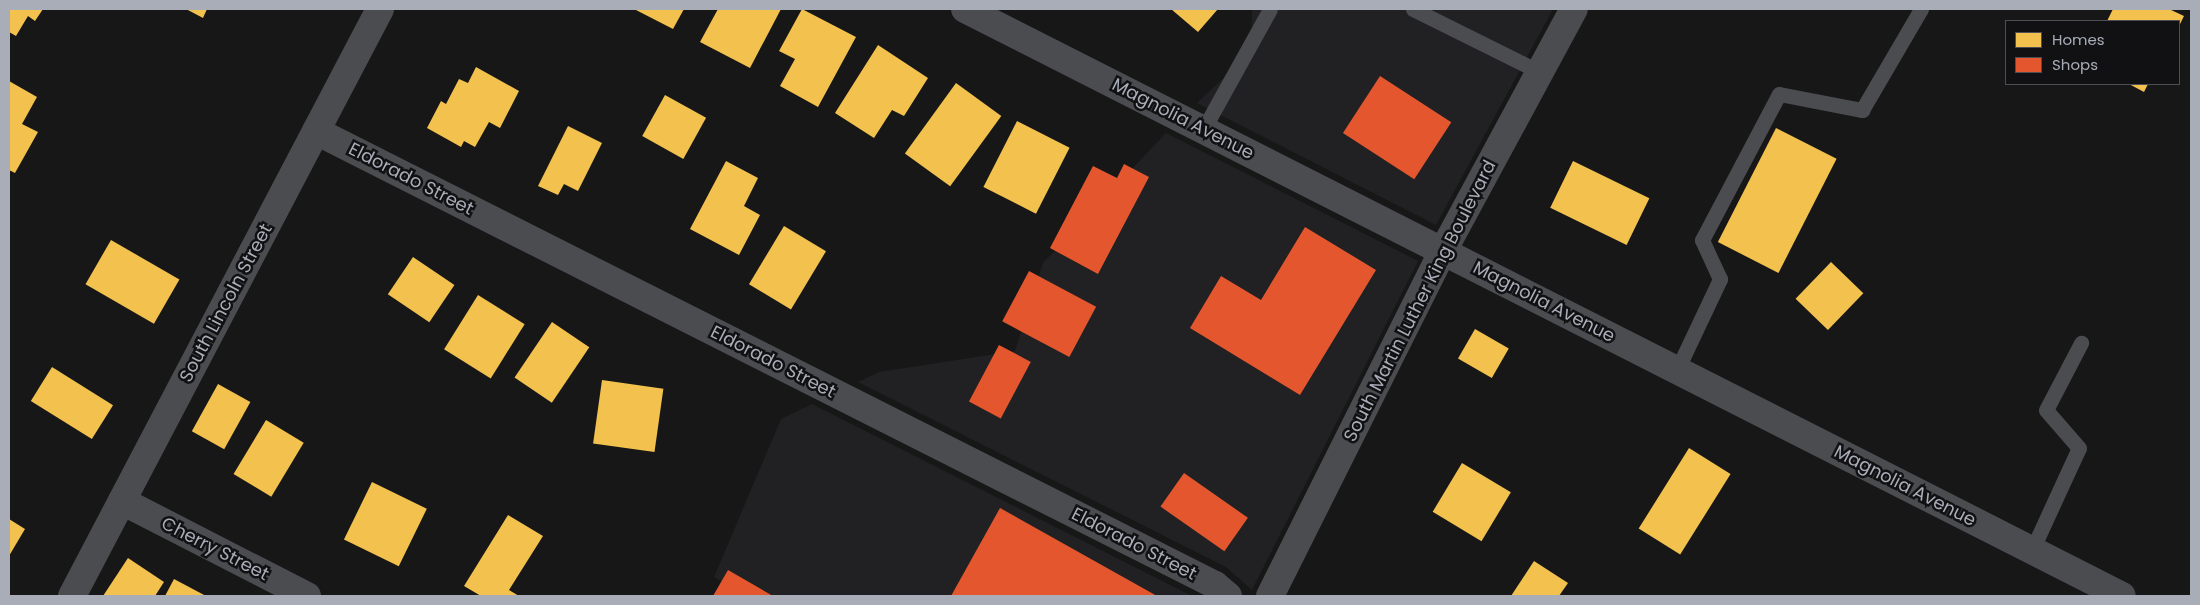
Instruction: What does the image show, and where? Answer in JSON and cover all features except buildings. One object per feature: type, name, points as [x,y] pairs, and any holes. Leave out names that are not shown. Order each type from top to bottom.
[{"type":"street","name":"South Lincoln Street","points":[[72,596],[380,9]]},
{"type":"street","name":"Magnolia Avenue","points":[[965,9],[2122,596]]},
{"type":"street","name":"South Martin Luther King Boulevard","points":[[1270,596],[1443,251],[1574,9]]},
{"type":"street","name":"Eldorado Street","points":[[316,131],[1215,585],[1228,596]]},
{"type":"street","name":"Cherry Street","points":[[122,501],[307,596]]},
{"type":"lane","points":[[1203,130],[1270,9]]},
{"type":"lane","points":[[1412,9],[1540,72]]},
{"type":"lane","points":[[1677,370],[1720,279],[1702,240],[1779,94],[1862,110],[1921,9]]},
{"type":"lane","points":[[2032,550],[2079,448],[2046,410],[2081,343]]},
{"type":"shaded area","points":[[1252,9],[1553,9],[1436,225],[1197,103],[1251,52]]},
{"type":"shaded area","points":[[1166,133],[1418,261],[1252,590],[1226,567],[858,382],[879,372],[1015,351],[1043,263]]},
{"type":"shaded area","points":[[812,404],[1192,596],[747,596],[714,577],[781,419]]}]
